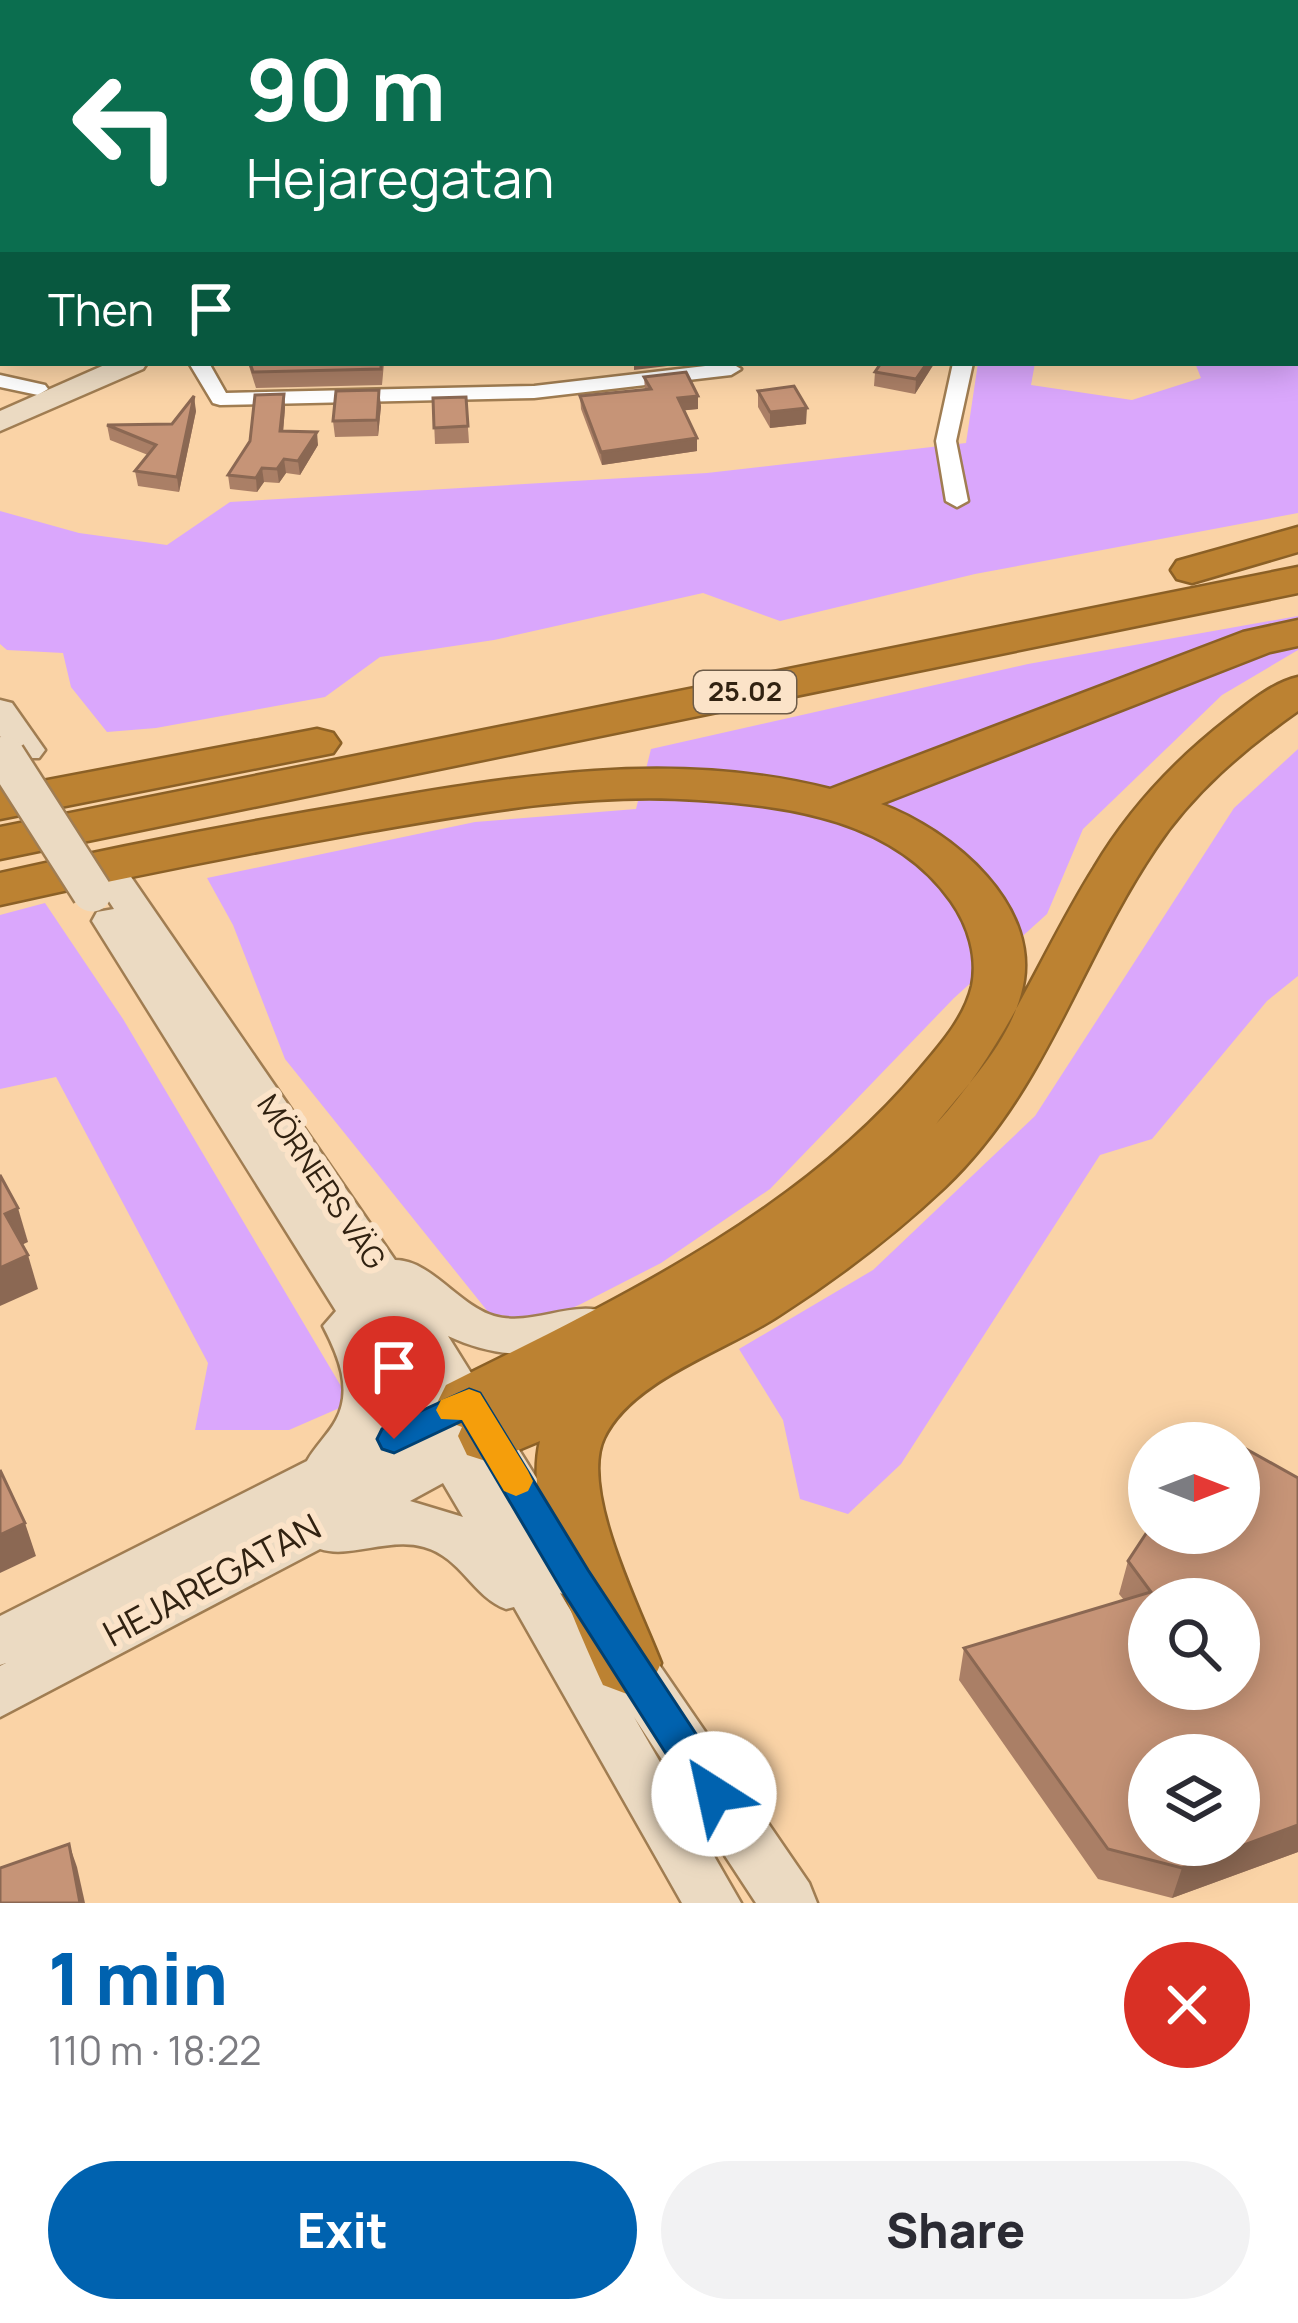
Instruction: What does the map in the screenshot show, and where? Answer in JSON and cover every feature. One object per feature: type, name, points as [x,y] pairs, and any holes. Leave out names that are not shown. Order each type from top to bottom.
[{"type":"highway","points":[[1192,569],[1298,539]]},
{"type":"highway","name":"25.02","points":[[0,804],[1298,548]]},
{"type":"highway","name":"25.02","points":[[0,843],[1298,580]]},
{"type":"highway","points":[[833,805],[1258,641],[1298,633]]},
{"type":"highway","points":[[460,1428],[611,1381],[809,1270],[930,1167],[980,1111],[1019,1055],[1124,860],[1158,812],[1203,761],[1298,690]]},
{"type":"highway","points":[[8,758],[286,749]]},
{"type":"highway","points":[[0,889],[232,839],[453,802],[610,785],[694,785],[833,805],[890,825],[927,846],[965,880],[997,937],[999,978],[985,1021],[906,1120],[829,1192],[577,1348],[460,1428]]},
{"type":"highway","points":[[602,1665],[567,1481],[568,1449],[611,1381]]},
{"type":"main road","points":[[5,415],[126,366]]},
{"type":"main road","name":"MÖRNERS VÄG","points":[[0,710],[8,758],[104,888],[346,1252],[460,1428],[602,1665],[713,1903]]},
{"type":"main road","points":[[319,1478],[350,1443],[369,1386],[362,1355],[318,1277],[346,1252],[452,1319],[503,1338],[555,1336],[645,1306]]},
{"type":"main road","name":"HEJAREGATAN","points":[[0,1642],[319,1478],[460,1428]]},
{"type":"main road","name":"HEJAREGATAN","points":[[0,1693],[217,1577],[460,1428]]},
{"type":"main road","points":[[217,1577],[355,1526],[423,1526],[472,1544],[495,1570],[552,1661],[602,1665]]},
{"type":"main road","name":"MÖRNERS VÄG","points":[[602,1665],[789,1903]]},
{"type":"street","points":[[201,366],[220,399],[534,392],[731,369]]},
{"type":"street","points":[[958,501],[946,441],[963,366]]},
{"type":"street","points":[[0,381],[38,389]]},
{"type":"shaded area","points":[[978,366],[1034,366],[1031,385],[1132,400],[1201,378],[1196,366],[1298,366],[1298,513],[975,574],[780,621],[703,593],[494,640],[380,657],[325,697],[156,728],[107,732],[71,687],[63,653],[7,650],[0,644],[0,511],[79,533],[167,545],[230,502],[707,473],[966,443]]},
{"type":"shaded area","points":[[1298,616],[1298,650],[1222,695],[1083,829],[1047,914],[954,998],[770,1189],[661,1263],[541,1322],[489,1313],[285,1059],[233,925],[207,878],[475,822],[636,809],[651,749],[1028,664]]},
{"type":"shaded area","points":[[1298,749],[1298,976],[1267,1001],[1152,1139],[1100,1155],[901,1464],[848,1514],[800,1499],[783,1420],[739,1349],[873,1270],[1035,1116],[1234,808]]},
{"type":"shaded area","points":[[45,903],[123,1019],[351,1403],[289,1430],[195,1430],[208,1363],[56,1077],[0,1089],[0,915]]},
{"type":"building","points":[[251,366],[381,366],[381,369],[253,372]]},
{"type":"building","points":[[879,366],[925,366],[916,379],[875,372]]},
{"type":"building","points":[[686,372],[698,396],[678,398],[697,438],[601,452],[580,396],[651,389],[644,377]]},
{"type":"building","points":[[794,386],[807,408],[770,412],[758,391]]},
{"type":"building","points":[[379,390],[377,420],[333,421],[336,391]]},
{"type":"building","points":[[284,394],[280,431],[317,432],[298,461],[284,459],[277,469],[262,468],[256,478],[228,475],[250,441],[255,395]]},
{"type":"building","points":[[194,396],[177,477],[135,471],[156,445],[107,425],[172,424]]},
{"type":"building","points":[[466,397],[468,426],[434,428],[433,398]]},
{"type":"building","points":[[0,1175],[18,1208],[5,1214],[28,1255],[0,1268]]},
{"type":"building","points":[[1260,1457],[1298,1478],[1298,1825],[1260,1839],[1260,1734],[1128,1734],[1128,1854],[1108,1849],[964,1648],[1128,1599],[1128,1710],[1260,1710],[1260,1578],[1141,1578],[1128,1561],[1133,1554],[1260,1554]]},
{"type":"building","points":[[0,1470],[25,1523],[0,1535]]},
{"type":"building","points":[[69,1844],[80,1903],[0,1903],[0,1868]]},
{"type":"slow traffic","points":[[453,1410],[469,1402],[516,1481]]},
{"type":"route","points":[[394,1439],[469,1402],[575,1581],[714,1794]]}]
